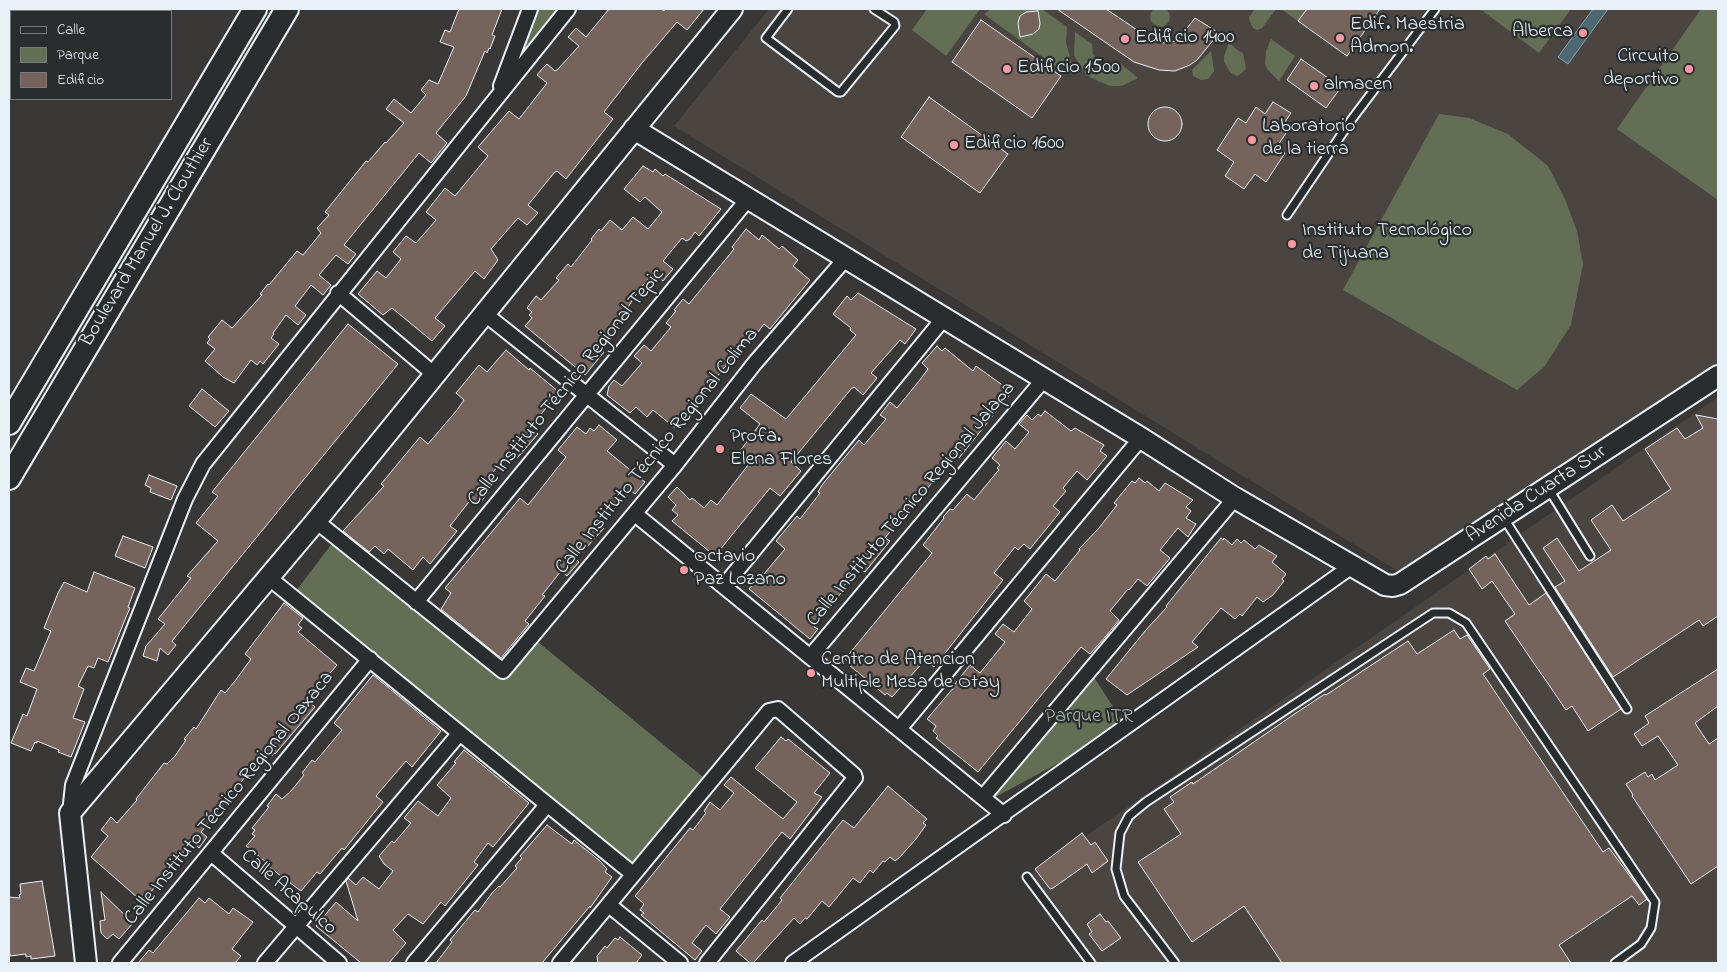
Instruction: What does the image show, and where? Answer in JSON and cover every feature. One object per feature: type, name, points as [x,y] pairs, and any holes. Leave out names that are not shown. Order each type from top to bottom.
[{"type":"main road","name":"Boulevard Manuel J. Clouthier","points":[[9,423],[256,9]]},
{"type":"main road","name":"Boulevard Manuel J. Clouthier","points":[[9,478],[287,9]]},
{"type":"street","points":[[496,98],[530,9]]},
{"type":"street","points":[[86,963],[70,813],[73,785],[194,478],[202,464],[338,293],[568,9]]},
{"type":"street","points":[[70,813],[316,521],[732,9]]},
{"type":"street","name":"Avenida Cuarta Sur","points":[[634,129],[1141,438],[1236,498],[1385,585],[1393,586],[1400,584],[1718,376]]},
{"type":"street","name":"Calle Instituto Técnico Regional Tepic","points":[[416,602],[748,199]]},
{"type":"street","name":"Calle Instituto Técnico Regional Colima","points":[[416,602],[502,672],[635,514],[754,364],[846,258]]},
{"type":"street","points":[[338,293],[435,375]]},
{"type":"street","points":[[485,314],[675,465]]},
{"type":"street","points":[[724,586],[944,318]]},
{"type":"street","name":"Calle Instituto Técnico Regional Jalapa","points":[[810,657],[1044,379]]},
{"type":"street","points":[[899,729],[1141,438]]},
{"type":"street","points":[[983,797],[1236,498]]},
{"type":"street","points":[[635,514],[1004,815]]},
{"type":"street","points":[[316,521],[416,602]]},
{"type":"street","points":[[793,963],[1004,815],[1352,566]]},
{"type":"street","points":[[268,577],[633,874]]},
{"type":"street","name":"Calle Instituto Técnico Regional Oaxaca","points":[[120,963],[370,659]]},
{"type":"street","points":[[560,963],[769,711],[778,709],[854,774],[855,778],[707,963]]},
{"type":"street","points":[[264,963],[459,734]]},
{"type":"street","points":[[414,963],[547,805]]},
{"type":"street","name":"Calle Acapulco","points":[[210,853],[339,963]]},
{"type":"street","points":[[609,905],[680,963]]},
{"type":"lane","points":[[788,9],[766,38],[838,92],[841,92],[895,26],[894,22],[874,9]]},
{"type":"lane","points":[[1287,215],[1352,119],[1435,9]]},
{"type":"lane","points":[[1548,488],[1590,556]]},
{"type":"lane","points":[[1503,517],[1627,709]]},
{"type":"lane","points":[[1175,963],[1124,896],[1116,869],[1120,833],[1129,816],[1146,802],[1433,613],[1449,613],[1466,622],[1655,902],[1651,928],[1641,944],[1615,963]]},
{"type":"lane","points":[[1027,877],[1091,963]]},
{"type":"shaded area","name":"Instituto Tecnológico de Tijuana","points":[[769,9],[1718,9],[1718,362],[1401,573],[674,126]]},
{"type":"shaded area","points":[[1718,397],[1718,963],[1085,963],[1024,879]]},
{"type":"green space","points":[[1160,7],[1167,10],[1170,17],[1167,24],[1160,27],[1153,24],[1150,17],[1153,10]]},
{"type":"green space","points":[[9,9],[130,9],[10,10],[10,34]]},
{"type":"green space","points":[[539,9],[563,9],[514,71]]},
{"type":"green space","points":[[927,9],[980,9],[946,56],[912,30]]},
{"type":"green space","points":[[991,9],[1042,9],[1067,27],[1066,42],[1072,65],[1063,72],[984,14]]},
{"type":"green space","points":[[1255,9],[1276,9],[1262,28],[1257,30],[1253,28],[1249,17]]},
{"type":"green space","points":[[1281,9],[1307,9],[1298,21]]},
{"type":"green space","points":[[1480,9],[1571,9],[1539,53]]},
{"type":"green space","name":"Circuito deportivo","points":[[1701,9],[1718,9],[1718,200],[1617,129]]},
{"type":"green space","points":[[1075,32],[1092,44],[1093,54],[1100,65],[1111,68],[1121,64],[1138,78],[1122,86],[1110,86],[1086,75],[1074,55]]},
{"type":"green space","points":[[1271,39],[1295,56],[1279,81],[1267,69],[1265,63],[1266,51]]},
{"type":"green space","points":[[1229,42],[1243,53],[1246,69],[1237,76],[1231,73],[1224,62]]},
{"type":"green space","points":[[1211,51],[1214,71],[1208,79],[1201,80],[1193,76],[1192,70]]},
{"type":"green space","points":[[1439,114],[1469,118],[1508,134],[1548,166],[1565,199],[1577,231],[1583,264],[1571,325],[1544,367],[1517,390],[1343,290]]},
{"type":"green space","points":[[336,538],[502,675],[533,638],[708,781],[632,872],[293,595]]},
{"type":"green space","name":"Parque ITR","points":[[1092,674],[1126,727],[988,801]]},
{"type":"water","name":"Alberca","points":[[1593,9],[1608,9],[1568,64],[1558,57]]},
{"type":"building","points":[[459,9],[502,9],[492,35],[495,36],[490,49],[487,53],[485,51],[466,96],[436,133],[447,143],[431,163],[419,153],[344,245],[356,254],[348,264],[336,255],[319,275],[331,285],[323,295],[311,285],[295,306],[306,315],[298,325],[286,315],[271,338],[279,344],[263,364],[260,361],[257,365],[251,360],[234,383],[223,377],[205,361],[215,349],[207,343],[210,339],[208,337],[222,320],[232,328],[262,295],[260,294],[297,251],[303,255],[321,233],[317,228],[329,215],[325,212],[366,161],[368,162],[404,123],[386,109],[394,99],[411,113],[426,95],[421,90],[429,80],[438,84],[454,47],[440,42],[445,30],[450,32]]},
{"type":"building","points":[[609,9],[661,9],[664,11],[666,9],[704,9],[687,30],[677,22],[642,63],[604,112],[613,119],[566,179],[557,171],[554,173],[528,205],[538,213],[527,225],[518,218],[491,249],[498,260],[484,279],[475,271],[435,318],[445,326],[432,341],[392,308],[383,315],[358,294],[377,271],[386,278],[401,259],[393,252],[406,236],[416,243],[436,220],[426,212],[445,188],[455,196],[488,156],[478,147],[509,111],[519,119],[547,83],[537,75],[542,69],[547,64],[555,71],[579,46],[568,37],[576,28],[586,37]]},
{"type":"building","name":"Edificio 1400","points":[[1057,9],[1106,9],[1152,40],[1161,43],[1177,41],[1195,18],[1219,33],[1197,60],[1190,65],[1175,71],[1159,70],[1134,62]]},
{"type":"building","name":"Edif. Maestria Admon.","points":[[1307,9],[1380,9],[1347,56],[1298,21]]},
{"type":"building","points":[[1038,11],[1039,29],[1033,34],[1020,37],[1018,23],[1020,16],[1026,12]]},
{"type":"building","name":"Edificio 1500","points":[[981,20],[1061,76],[1032,118],[952,62]]},
{"type":"building","name":"almacen","points":[[1301,59],[1331,80],[1329,82],[1339,90],[1326,108],[1287,80]]},
{"type":"building","name":"Edificio 1600","points":[[929,97],[1008,154],[980,193],[901,137]]},
{"type":"building","name":"Laboratorio de la tierra","points":[[1273,102],[1291,113],[1280,129],[1286,133],[1276,148],[1285,153],[1266,182],[1255,174],[1244,189],[1225,176],[1234,162],[1217,150],[1238,118],[1246,123],[1256,107],[1265,114]]},
{"type":"building","points":[[1165,107],[1172,108],[1177,112],[1181,117],[1181,131],[1177,136],[1172,140],[1165,141],[1158,140],[1153,136],[1149,131],[1148,124],[1149,117],[1153,112],[1158,108]]},
{"type":"building","points":[[643,166],[653,172],[655,169],[663,176],[665,174],[721,209],[699,236],[695,232],[686,241],[682,238],[663,261],[673,269],[663,281],[653,273],[637,293],[616,326],[614,324],[596,344],[604,352],[585,375],[525,326],[532,318],[529,315],[532,312],[527,308],[536,296],[541,300],[559,280],[556,278],[568,264],[571,267],[599,229],[601,231],[610,220],[622,230],[633,217],[648,229],[662,212],[645,197],[640,202],[624,189]]},
{"type":"building","points":[[746,229],[759,240],[762,235],[779,249],[782,246],[798,260],[793,266],[810,280],[770,329],[764,324],[755,336],[752,334],[675,428],[653,410],[647,417],[636,407],[630,413],[607,395],[609,386],[614,380],[622,386],[642,363],[634,356],[644,345],[651,351],[671,327],[666,323],[676,311],[674,310],[683,299],[689,304],[734,249],[732,247]]},
{"type":"building","points":[[858,293],[916,329],[905,344],[900,340],[871,373],[877,378],[863,395],[854,387],[851,389],[791,462],[801,471],[780,496],[770,488],[715,556],[672,521],[678,515],[672,510],[676,505],[668,497],[677,487],[690,500],[692,498],[704,508],[711,500],[717,505],[752,460],[740,451],[760,424],[740,408],[751,394],[786,419],[856,335],[850,330],[851,328],[833,314],[847,296],[851,300]]},
{"type":"building","points":[[348,324],[398,364],[172,641],[176,645],[168,655],[160,648],[157,661],[143,656],[146,646],[165,624],[158,619],[191,578],[187,576],[218,541],[196,523],[218,496],[212,492]]},
{"type":"building","points":[[937,346],[942,351],[945,348],[973,371],[976,366],[1012,392],[959,458],[952,452],[931,478],[934,480],[885,538],[890,541],[865,572],[859,568],[843,587],[845,588],[814,627],[818,629],[810,639],[749,589],[785,549],[776,541],[797,516],[800,519],[820,493],[818,492],[822,485],[859,440],[864,445],[886,419],[880,415],[890,402],[897,408],[928,369],[922,363]]},
{"type":"building","points":[[506,350],[559,392],[530,428],[538,434],[515,460],[508,454],[481,486],[489,492],[479,504],[472,498],[450,526],[457,531],[430,564],[423,557],[413,570],[388,549],[384,554],[375,546],[369,552],[343,531],[384,486],[381,484],[420,437],[428,444],[457,410],[464,400],[456,393],[479,365],[487,372]]},
{"type":"building","points":[[202,389],[229,411],[215,427],[189,406]]},
{"type":"building","points":[[1045,411],[1071,431],[1075,428],[1104,445],[1100,451],[1107,456],[1087,480],[1077,471],[1063,488],[1066,491],[1053,506],[1060,512],[1030,549],[1024,544],[1018,550],[1015,547],[994,573],[1003,580],[934,667],[925,660],[892,697],[887,693],[885,695],[849,665],[851,663],[845,659],[932,553],[923,545],[943,517],[950,509],[953,510],[967,494],[974,500],[999,470],[997,468],[1000,465],[992,458],[1006,441],[1015,449],[1029,432],[1019,424],[1027,415],[1032,420],[1038,414],[1041,416]]},
{"type":"building","points":[[1696,415],[1718,419],[1718,616],[1703,626],[1699,620],[1613,677],[1555,587],[1565,581],[1543,548],[1557,538],[1579,571],[1611,550],[1591,520],[1612,505],[1623,521],[1671,489],[1645,449],[1677,428],[1685,439],[1703,428]]},
{"type":"building","points":[[599,425],[617,440],[607,451],[645,482],[635,494],[631,491],[600,524],[604,528],[576,559],[579,562],[567,576],[561,571],[542,595],[545,596],[525,621],[529,624],[501,658],[441,609],[451,593],[445,588],[520,498],[528,505],[566,457],[558,450],[577,427],[586,434],[590,428],[594,431]]},
{"type":"building","points":[[149,475],[177,486],[171,500],[150,492],[151,488],[145,485]]},
{"type":"building","points":[[1139,478],[1145,483],[1147,481],[1159,491],[1165,483],[1193,500],[1186,507],[1191,511],[1186,518],[1196,524],[1188,537],[1178,528],[1160,550],[1170,558],[1161,569],[1147,586],[1138,579],[1110,611],[1119,620],[1107,635],[1090,654],[1081,647],[978,772],[936,738],[938,736],[933,731],[936,726],[927,719],[970,665],[980,673],[1005,642],[995,634],[1003,624],[1014,632],[1032,609],[1024,601],[1046,574],[1055,581],[1079,549],[1117,505],[1114,503],[1132,481],[1135,483]]},
{"type":"building","points":[[123,536],[153,547],[145,568],[115,556]]},
{"type":"building","points":[[1221,538],[1223,540],[1224,538],[1232,545],[1237,539],[1241,543],[1244,540],[1255,549],[1259,545],[1277,556],[1272,562],[1286,574],[1282,579],[1284,581],[1273,595],[1263,602],[1257,597],[1242,616],[1240,614],[1235,619],[1221,608],[1192,642],[1198,647],[1127,695],[1106,679],[1167,607]]},
{"type":"building","points":[[1495,554],[1529,605],[1546,593],[1621,709],[1588,731],[1572,706],[1566,710],[1505,621],[1515,614],[1492,581],[1482,589],[1469,569],[1486,556],[1488,559]]},
{"type":"building","points":[[94,572],[135,588],[128,607],[130,608],[108,662],[98,658],[94,668],[88,666],[78,686],[84,689],[73,718],[85,722],[71,757],[37,741],[31,751],[11,743],[23,714],[27,716],[37,689],[20,682],[26,668],[34,671],[51,631],[44,628],[58,593],[64,582],[87,592]]},
{"type":"building","points":[[284,603],[303,618],[298,625],[302,628],[298,632],[337,665],[307,700],[315,707],[275,754],[272,756],[266,751],[201,832],[207,837],[199,848],[192,842],[150,893],[153,896],[146,905],[91,857],[108,836],[101,830],[111,817],[117,823],[137,800],[164,763],[167,764],[175,756],[186,740],[184,739],[194,727],[196,729],[221,690],[225,693],[251,659],[245,654]]},
{"type":"building","points":[[1454,630],[1460,639],[1467,635],[1490,669],[1483,674],[1603,852],[1609,848],[1647,899],[1639,905],[1632,896],[1559,945],[1571,963],[1282,963],[1244,906],[1192,942],[1138,862],[1181,834],[1164,809],[1174,802],[1170,797],[1192,782],[1193,784],[1296,713],[1408,641],[1417,654]]},
{"type":"building","points":[[1718,669],[1718,706],[1695,723],[1709,744],[1718,738],[1718,866],[1691,884],[1632,796],[1626,784],[1645,772],[1648,777],[1652,774],[1655,780],[1678,765],[1658,736],[1642,746],[1634,734],[1649,723],[1645,716]]},
{"type":"building","points":[[373,675],[441,731],[412,767],[406,761],[376,796],[383,802],[344,850],[342,848],[320,874],[317,872],[301,891],[265,864],[266,862],[246,846],[255,836],[252,834],[255,830],[252,828],[269,807],[267,806],[276,794],[282,799],[291,791],[304,775],[302,773],[312,760],[315,762],[342,730],[334,723]]},
{"type":"building","points":[[781,737],[786,741],[788,739],[830,773],[814,793],[822,797],[790,839],[782,832],[720,909],[730,917],[716,934],[706,925],[692,943],[702,951],[695,960],[641,915],[644,913],[640,910],[644,904],[635,896],[690,828],[693,830],[706,813],[704,811],[710,802],[720,810],[734,793],[724,785],[731,777],[783,819],[797,802],[755,768]]},
{"type":"building","points":[[464,750],[529,803],[493,847],[488,843],[474,862],[478,865],[445,906],[441,902],[423,924],[408,914],[393,930],[406,943],[389,963],[361,963],[316,926],[336,902],[358,921],[346,881],[348,878],[356,885],[363,877],[379,889],[393,871],[384,864],[379,856],[392,841],[394,843],[411,823],[404,818],[418,801],[438,816],[451,798],[437,785],[456,763],[454,762]]},
{"type":"building","points":[[888,786],[927,819],[923,823],[926,825],[916,839],[895,861],[890,857],[885,862],[883,861],[873,873],[870,870],[860,883],[853,878],[829,907],[822,901],[807,919],[805,918],[800,924],[794,918],[753,963],[750,963],[736,951],[782,900],[780,898],[843,820],[854,828]]},
{"type":"building","points":[[547,825],[572,844],[574,840],[600,861],[607,869],[605,872],[612,877],[590,908],[590,906],[542,963],[436,963],[452,942],[450,940],[475,910],[478,912],[492,893],[517,868],[515,866],[522,858],[520,856]]},
{"type":"building","points":[[1082,833],[1091,845],[1095,842],[1108,861],[1092,873],[1087,864],[1050,889],[1035,869]]},
{"type":"building","points":[[42,881],[55,956],[31,959],[31,956],[26,957],[26,954],[10,956],[9,897],[20,898],[20,884]]},
{"type":"building","points":[[101,892],[133,923],[119,939],[113,934],[107,939],[101,933],[100,921],[105,920]]},
{"type":"building","points":[[199,898],[205,903],[209,898],[229,914],[233,908],[253,922],[232,949],[241,956],[235,963],[138,963],[149,950],[153,953]]},
{"type":"building","points":[[1100,914],[1121,938],[1102,951],[1089,934],[1092,932],[1087,924]]},
{"type":"building","points":[[620,937],[642,955],[636,963],[598,963],[597,956],[605,946],[607,948],[615,938],[618,940]]},
{"type":"place","name":"Alberca","points":[[1583,33]]},
{"type":"place","name":"Edif. Maestria Admon.","points":[[1340,38]]},
{"type":"place","name":"Edificio 1400","points":[[1125,39]]},
{"type":"place","name":"Edificio 1500","points":[[1007,69]]},
{"type":"place","name":"Circuito deportivo","points":[[1689,69]]},
{"type":"place","name":"almacen","points":[[1314,86]]},
{"type":"place","name":"Laboratorio de la tierra","points":[[1252,140]]},
{"type":"place","name":"Edificio 1600","points":[[954,145]]},
{"type":"place","name":"Instituto Tecnológico de Tijuana","points":[[1292,244]]},
{"type":"place","name":"Profa. Elena Flores","points":[[720,449]]},
{"type":"place","name":"Octavio Paz Lozano","points":[[684,570]]},
{"type":"place","name":"Centro de Atencion Multiple Mesa de Otay","points":[[811,673]]}]
